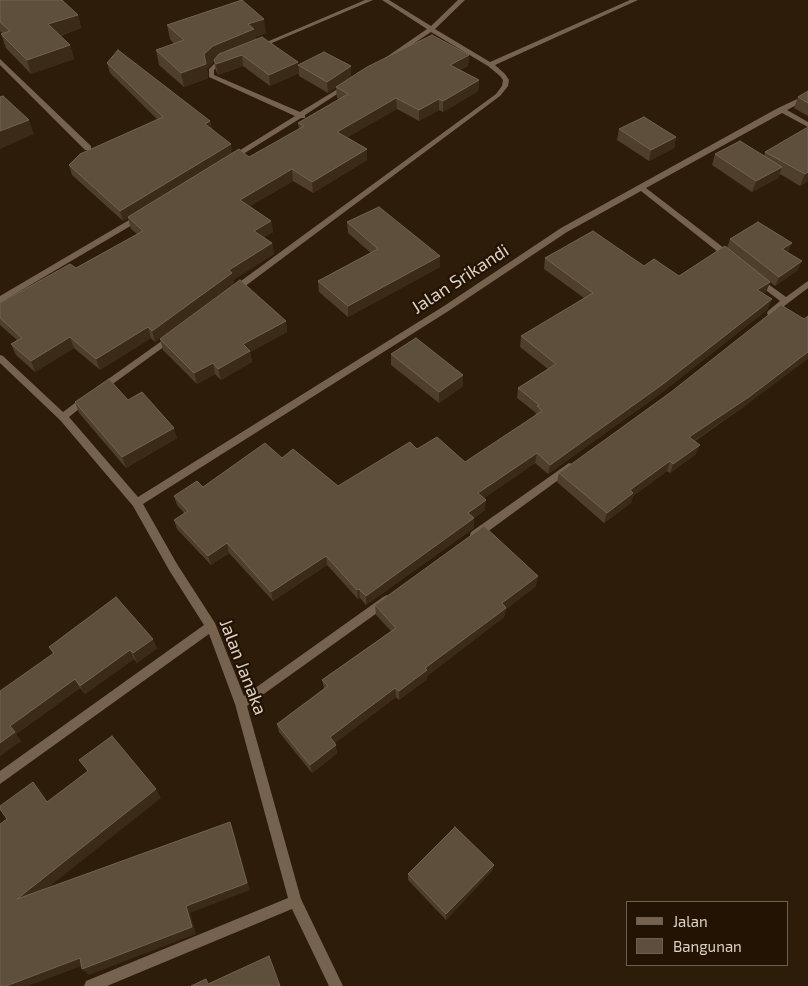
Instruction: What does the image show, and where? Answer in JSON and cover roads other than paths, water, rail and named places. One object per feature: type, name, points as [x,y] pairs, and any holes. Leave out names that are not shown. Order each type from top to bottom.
[{"type":"street","points":[[254,48],[370,0]]},
{"type":"street","points":[[229,294],[498,95],[505,86],[506,80],[503,75],[490,65],[385,0]]},
{"type":"street","points":[[383,62],[431,29],[462,0]]},
{"type":"street","points":[[490,65],[635,0]]},
{"type":"street","points":[[236,56],[218,63],[211,70],[211,76],[302,116]]},
{"type":"street","points":[[0,61],[88,148]]},
{"type":"street","points":[[228,162],[359,78]]},
{"type":"street","name":"Jalan Srikandi","points":[[137,503],[447,308],[564,230],[808,96]]},
{"type":"street","points":[[781,110],[808,125]]},
{"type":"street","points":[[640,187],[740,265]]},
{"type":"street","points":[[0,300],[146,213]]},
{"type":"street","points":[[748,271],[786,301]]},
{"type":"street","points":[[763,319],[808,284]]},
{"type":"street","points":[[63,417],[182,329]]},
{"type":"street","name":"Jalan Janaka","points":[[0,358],[63,417],[137,503],[173,567],[211,626],[241,704],[295,901],[336,986]]},
{"type":"street","points":[[466,542],[575,463]]},
{"type":"street","points":[[241,704],[394,594]]},
{"type":"street","points":[[0,778],[211,626]]},
{"type":"street","points":[[91,986],[295,901]]}]
